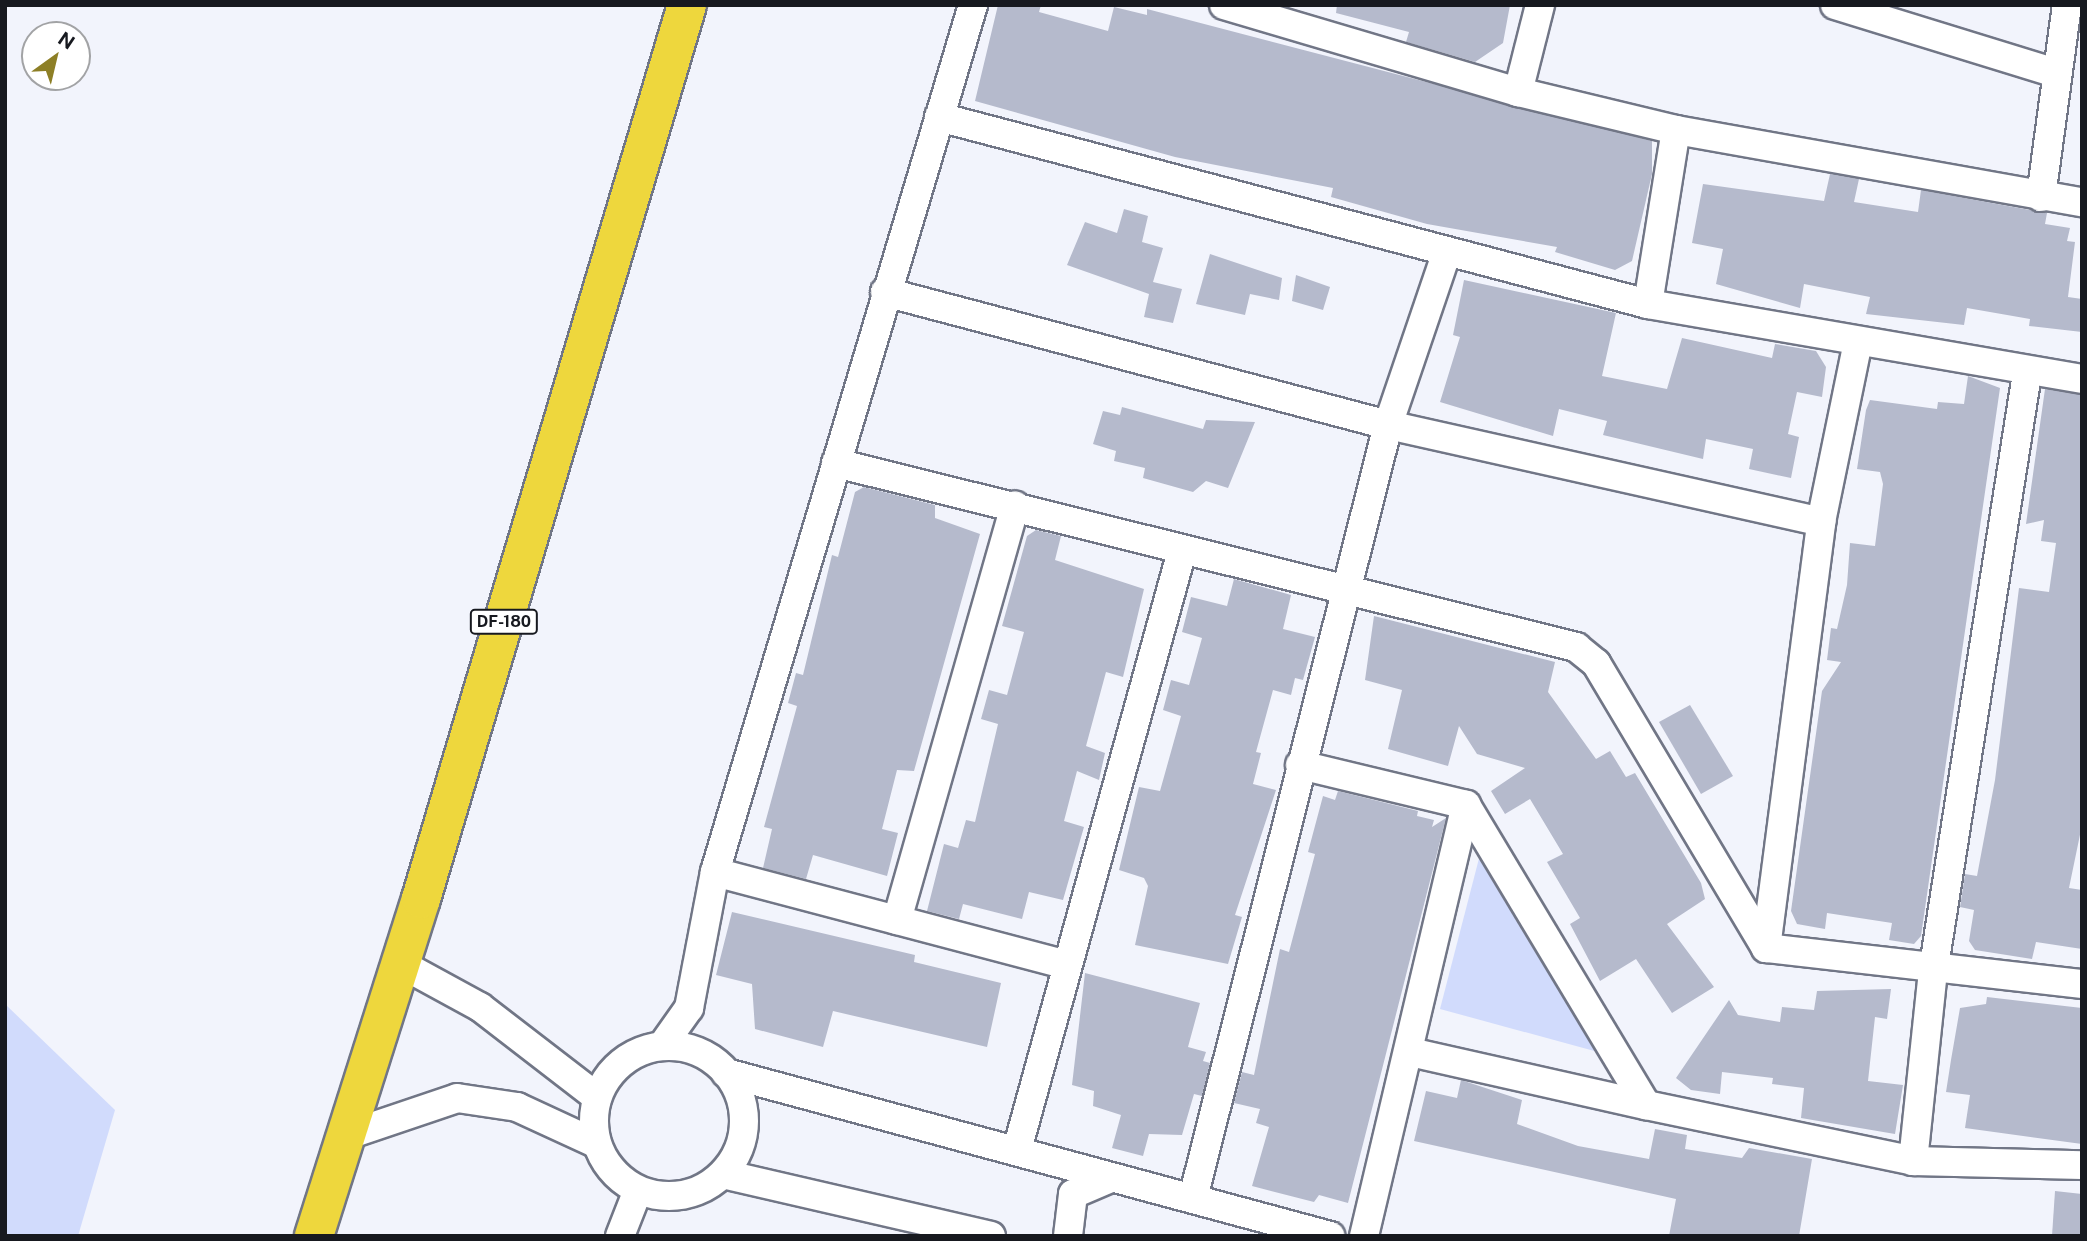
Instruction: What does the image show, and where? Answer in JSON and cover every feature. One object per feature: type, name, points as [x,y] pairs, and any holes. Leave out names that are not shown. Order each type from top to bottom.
[{"type":"highway","name":"DF-180","points":[[314,1236],[401,964],[687,5]]},
{"type":"street","points":[[663,1046],[689,1008],[715,872],[885,292],[973,5]]},
{"type":"street","points":[[1224,5],[1518,92],[1676,130],[2041,197],[2082,202]]},
{"type":"street","points":[[1518,92],[1540,5]]},
{"type":"street","points":[[1835,5],[2056,73]]},
{"type":"street","points":[[2041,197],[2067,5]]},
{"type":"street","points":[[939,117],[1446,255],[1647,304],[2027,374],[2082,379]]},
{"type":"street","points":[[1647,304],[1676,130]]},
{"type":"street","points":[[1193,1198],[1300,765],[1347,594],[1388,425],[1446,255]]},
{"type":"street","points":[[885,292],[1388,425],[1821,522]]},
{"type":"street","points":[[1766,948],[1821,522],[1858,342]]},
{"type":"street","points":[[1913,1161],[1933,972],[2027,374]]},
{"type":"street","points":[[836,463],[1015,505],[1347,594],[1576,647],[1596,663],[1766,948]]},
{"type":"street","points":[[897,920],[1015,505]]},
{"type":"street","points":[[1017,1150],[1182,551]]},
{"type":"street","points":[[1300,765],[1465,806],[1646,1105]]},
{"type":"street","points":[[1364,1236],[1410,1052],[1465,806]]},
{"type":"street","points":[[715,872],[1067,965]]},
{"type":"street","points":[[1766,948],[1933,972],[2082,984]]},
{"type":"street","points":[[401,964],[480,1007],[597,1097]]},
{"type":"street","points":[[689,1008],[700,1053]]},
{"type":"street","points":[[663,1046],[700,1053],[726,1073],[738,1092],[744,1124],[736,1157],[723,1174],[697,1191],[668,1197],[638,1190],[612,1171],[597,1144],[597,1097],[622,1061],[663,1046]]},
{"type":"street","points":[[1410,1052],[1913,1161],[2082,1165]]},
{"type":"street","points":[[726,1073],[1017,1150],[1110,1179],[1193,1198],[1330,1236]]},
{"type":"street","points":[[345,1136],[457,1098],[517,1107],[597,1144]]},
{"type":"street","points":[[723,1174],[991,1236]]},
{"type":"street","points":[[1068,1236],[1073,1194],[1110,1179]]},
{"type":"street","points":[[620,1236],[638,1190]]},
{"type":"shaded area","points":[[1483,843],[1598,1052],[1440,1009]]},
{"type":"shaded area","points":[[5,1004],[115,1110],[78,1236],[5,1236]]},
{"type":"building","points":[[998,5],[1041,5],[1039,12],[1108,31],[1114,7],[1147,15],[1147,9],[1652,141],[1652,174],[1632,261],[1615,270],[1555,252],[1557,247],[1427,224],[1331,197],[1333,188],[1175,157],[975,101]]},
{"type":"building","points":[[1337,5],[1510,5],[1503,43],[1475,62],[1406,42],[1409,32],[1336,13]]},
{"type":"building","points":[[1830,174],[1859,179],[1854,202],[1918,212],[1921,190],[2047,213],[2045,224],[2070,228],[2067,241],[2075,242],[2068,297],[2082,299],[2082,332],[2029,326],[2030,319],[1967,308],[1964,325],[1866,314],[1870,297],[1804,284],[1800,308],[1716,284],[1723,249],[1692,243],[1703,184],[1824,201]]},
{"type":"building","points":[[1124,209],[1148,216],[1142,242],[1163,248],[1153,282],[1182,289],[1173,323],[1144,317],[1149,294],[1067,265],[1085,222],[1117,233]]},
{"type":"building","points":[[1210,254],[1282,278],[1279,300],[1250,294],[1245,315],[1196,304]]},
{"type":"building","points":[[1296,275],[1330,287],[1323,310],[1292,301]]},
{"type":"building","points":[[1464,280],[1616,313],[1602,376],[1667,389],[1682,338],[1772,358],[1775,344],[1816,351],[1826,367],[1822,397],[1797,392],[1788,434],[1799,437],[1791,478],[1749,469],[1753,449],[1706,439],[1703,459],[1603,435],[1607,421],[1559,409],[1553,436],[1440,402],[1460,337],[1453,335]]},
{"type":"building","points":[[1968,376],[2000,388],[1921,936],[1914,944],[1889,940],[1892,923],[1827,913],[1825,929],[1797,924],[1791,911],[1822,691],[1841,662],[1827,660],[1831,628],[1837,629],[1847,585],[1850,543],[1875,546],[1883,484],[1880,472],[1857,469],[1866,410],[1870,400],[1937,409],[1938,402],[1964,404]]},
{"type":"building","points":[[2045,389],[2082,395],[2082,825],[2069,888],[2082,890],[2082,949],[2036,942],[2032,959],[1975,950],[1969,941],[1974,910],[1960,907],[1965,874],[1977,876],[1995,780],[2019,588],[2049,592],[2056,543],[2041,541],[2044,520],[2026,524]]},
{"type":"building","points":[[1122,407],[1203,429],[1206,420],[1255,422],[1228,488],[1206,481],[1193,492],[1143,478],[1145,468],[1114,461],[1116,451],[1093,444],[1103,411],[1120,415]]},
{"type":"building","points":[[864,487],[935,505],[935,518],[980,534],[914,771],[897,770],[882,829],[898,833],[887,876],[813,855],[806,879],[763,868],[772,829],[764,827],[797,706],[788,703],[796,673],[803,675],[832,555],[838,557],[855,492]]},
{"type":"building","points":[[1036,530],[1061,536],[1055,560],[1144,589],[1123,677],[1106,672],[1086,746],[1105,753],[1099,780],[1077,771],[1064,821],[1084,827],[1063,900],[1029,892],[1022,919],[963,904],[959,919],[927,911],[944,844],[958,848],[966,820],[975,822],[998,724],[981,719],[989,690],[1007,695],[1024,632],[1002,626],[1027,536]]},
{"type":"building","points":[[1234,579],[1291,595],[1283,629],[1315,637],[1303,680],[1295,678],[1291,695],[1273,690],[1256,752],[1261,753],[1253,784],[1276,790],[1235,915],[1242,917],[1228,964],[1135,945],[1148,886],[1144,878],[1119,870],[1139,787],[1160,791],[1181,716],[1163,710],[1171,680],[1189,685],[1202,638],[1182,632],[1191,597],[1227,606]]},
{"type":"building","points":[[1374,616],[1555,662],[1548,692],[1596,759],[1610,751],[1626,777],[1635,773],[1701,883],[1705,899],[1667,924],[1714,987],[1672,1013],[1636,959],[1600,981],[1570,924],[1580,918],[1547,862],[1563,854],[1530,799],[1505,814],[1491,791],[1525,768],[1477,754],[1459,726],[1448,766],[1388,749],[1402,690],[1365,680]]},
{"type":"building","points":[[1690,705],[1733,776],[1701,794],[1659,722]]},
{"type":"building","points":[[1338,791],[1418,811],[1417,816],[1434,820],[1432,827],[1446,818],[1348,1203],[1319,1195],[1314,1202],[1252,1186],[1269,1127],[1256,1123],[1260,1109],[1234,1103],[1242,1072],[1254,1075],[1280,949],[1289,952],[1315,854],[1308,852],[1323,796],[1335,800]]},
{"type":"building","points":[[732,912],[915,955],[914,962],[1001,983],[987,1047],[833,1011],[823,1047],[755,1029],[752,984],[716,975]]},
{"type":"building","points":[[1085,973],[1200,1003],[1188,1047],[1206,1052],[1203,1061],[1210,1063],[1202,1096],[1194,1094],[1182,1135],[1149,1134],[1143,1156],[1112,1148],[1121,1115],[1093,1106],[1094,1091],[1072,1085]]},
{"type":"building","points":[[1891,989],[1887,1019],[1875,1017],[1868,1081],[1903,1085],[1895,1134],[1801,1118],[1804,1088],[1772,1084],[1773,1078],[1722,1072],[1720,1094],[1691,1090],[1676,1078],[1729,1000],[1738,1015],[1780,1022],[1782,1007],[1814,1010],[1817,991]]},
{"type":"building","points":[[1987,997],[2082,1008],[2082,1144],[1965,1128],[1970,1095],[1946,1092],[1951,1060],[1960,1008],[1986,1004]]},
{"type":"building","points":[[1461,1080],[1522,1100],[1517,1124],[1578,1146],[1649,1159],[1655,1129],[1687,1135],[1685,1149],[1742,1158],[1749,1148],[1812,1159],[1799,1236],[1669,1236],[1676,1199],[1414,1141],[1426,1091],[1457,1098]]},
{"type":"building","points":[[2055,1191],[2082,1194],[2082,1236],[2052,1236]]}]
